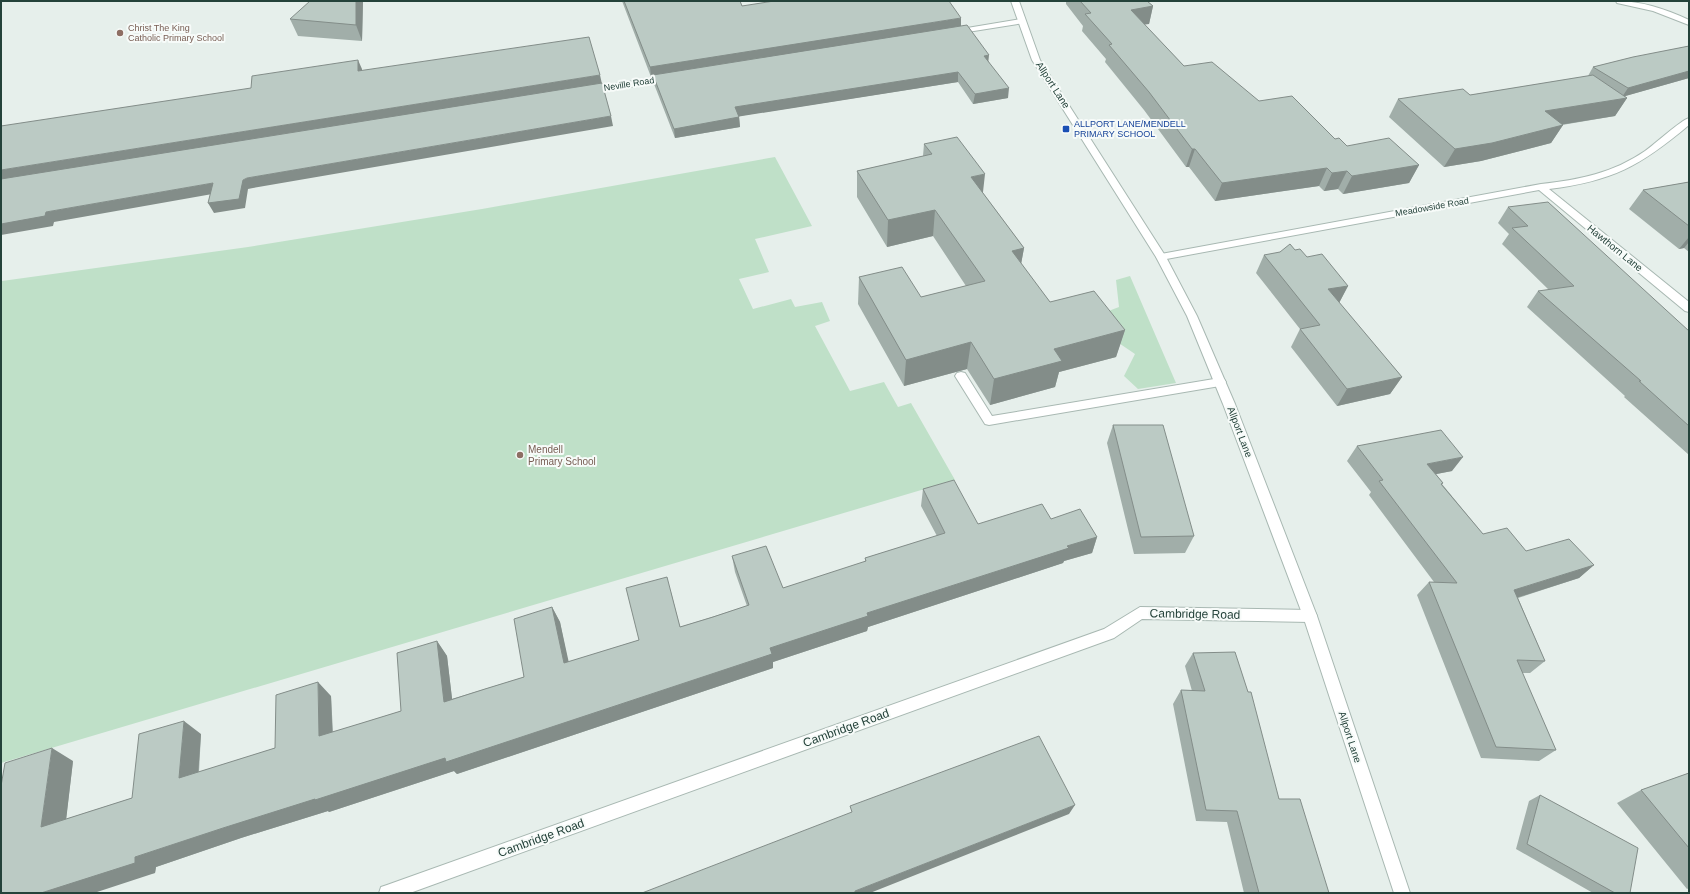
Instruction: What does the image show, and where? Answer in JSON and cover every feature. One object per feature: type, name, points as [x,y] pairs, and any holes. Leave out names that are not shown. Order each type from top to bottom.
[{"type":"street","name":"Allport Lane","points":[[1015,1],[1036,60],[1161,256],[1192,316],[1220,382],[1310,616],[1402,893]]},
{"type":"street","points":[[1620,1],[1636,3],[1678,17],[1689,23]]},
{"type":"street","points":[[942,34],[1021,21]]},
{"type":"street","name":"Neville Road","points":[[582,92],[676,77]]},
{"type":"street","name":"Meadowside Road","points":[[1161,256],[1541,187],[1581,182],[1618,170],[1649,153],[1689,122]]},
{"type":"street","name":"Hawthorn Lane","points":[[1541,187],[1689,308]]},
{"type":"street","points":[[961,376],[989,421],[1220,382]]},
{"type":"street","name":"Cambridge Road","points":[[387,893],[1109,634],[1140,613],[1310,616]]},
{"type":"green space","name":"Mendell Primary School","points":[[775,157],[812,226],[755,239],[769,272],[739,279],[753,309],[791,299],[795,307],[822,302],[830,321],[815,326],[850,391],[884,382],[898,407],[911,403],[955,480],[1,763],[2,281],[248,247],[482,209]]},
{"type":"green space","points":[[1130,276],[1176,383],[1138,389],[1124,376],[1135,354],[1104,333],[1098,315],[1119,307],[1116,280]]},
{"type":"building","points":[[310,1],[356,1],[356,25],[290,19]]},
{"type":"building","points":[[624,1],[740,1],[742,6],[774,1],[949,1],[961,18],[650,67]]},
{"type":"building","points":[[1080,1],[1147,1],[1153,6],[1131,10],[1184,66],[1212,62],[1259,101],[1292,96],[1335,139],[1339,138],[1347,146],[1389,138],[1419,165],[1352,176],[1347,171],[1332,173],[1327,168],[1222,183],[1195,149],[1192,149],[1149,92],[1109,45],[1112,44],[1085,14],[1091,13]]},
{"type":"building","points":[[967,25],[989,55],[984,56],[1009,88],[975,94],[958,72],[735,107],[739,117],[674,129],[653,75]]},
{"type":"building","points":[[589,37],[600,75],[1,170],[1,126],[251,88],[252,76],[358,60],[358,71]]},
{"type":"building","points":[[1689,46],[1689,71],[1628,88],[1593,67],[1633,57]]},
{"type":"building","points":[[1593,75],[1627,98],[1545,111],[1563,125],[1492,143],[1455,149],[1398,99],[1463,89],[1470,95]]},
{"type":"building","points":[[602,83],[611,116],[247,178],[243,180],[239,199],[208,203],[213,183],[46,212],[45,216],[1,224],[1,179]]},
{"type":"building","points":[[957,137],[985,174],[971,177],[1024,248],[1012,251],[1050,302],[1094,291],[1125,330],[1054,349],[1062,361],[994,379],[971,342],[906,360],[859,277],[902,267],[921,297],[985,281],[935,210],[888,220],[857,171],[932,154],[924,144]]},
{"type":"building","points":[[1689,182],[1689,226],[1643,190]]},
{"type":"building","points":[[1548,202],[1689,331],[1689,426],[1639,381],[1641,381],[1538,291],[1574,286],[1512,228],[1528,226],[1508,207]]},
{"type":"building","points":[[1290,244],[1295,250],[1300,249],[1307,257],[1322,254],[1348,286],[1328,289],[1402,377],[1347,389],[1300,329],[1320,325],[1264,255],[1280,252]]},
{"type":"building","points":[[1113,425],[1163,425],[1194,536],[1141,537]]},
{"type":"building","points":[[1441,430],[1463,457],[1427,464],[1443,483],[1441,484],[1483,534],[1507,528],[1526,551],[1569,539],[1594,565],[1514,590],[1545,661],[1517,660],[1556,750],[1496,747],[1429,582],[1457,583],[1379,481],[1383,480],[1357,446]]},
{"type":"building","points":[[954,480],[978,524],[1042,504],[1051,519],[1080,509],[1097,537],[1067,546],[1069,548],[867,613],[868,616],[770,648],[772,654],[446,762],[445,758],[223,828],[135,857],[135,863],[41,893],[1,893],[1,786],[5,763],[52,748],[41,827],[132,798],[139,734],[184,721],[179,778],[275,748],[276,695],[318,682],[319,736],[401,711],[397,653],[437,641],[444,702],[524,677],[514,619],[552,607],[564,663],[639,640],[626,588],[667,577],[680,627],[713,617],[749,605],[732,556],[766,546],[783,588],[866,561],[865,558],[945,533],[923,489]]},
{"type":"building","points":[[1235,652],[1248,692],[1251,692],[1279,799],[1300,799],[1329,893],[1259,893],[1237,811],[1206,810],[1181,690],[1205,691],[1193,653]]},
{"type":"building","points":[[1039,736],[1075,805],[855,891],[855,893],[642,893],[852,812],[850,806]]},
{"type":"building","points":[[1689,773],[1689,848],[1641,790]]},
{"type":"building","points":[[1540,795],[1638,848],[1630,893],[1615,893],[1527,844]]},
{"type":"place","name":"Christ The King Catholic Primary School","points":[[120,33]]},
{"type":"place","name":"ALLPORT LANE/MENDELL PRIMARY SCHOOL","points":[[1066,129]]},
{"type":"place","name":"Mendell Primary School","points":[[520,455]]}]
